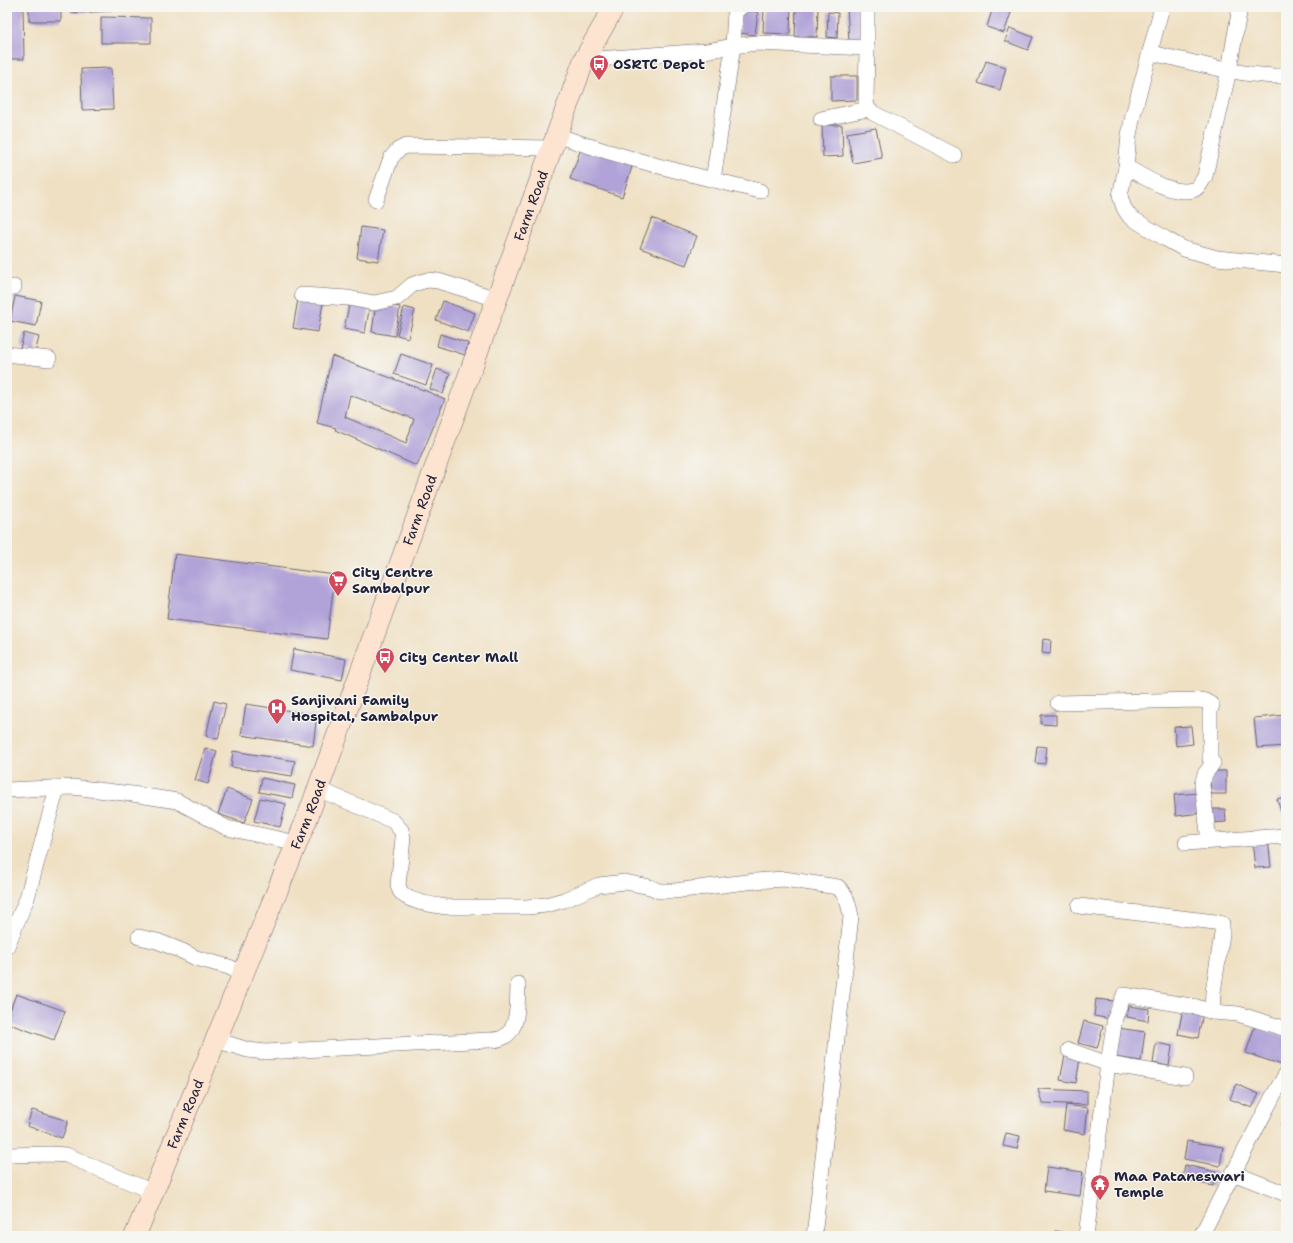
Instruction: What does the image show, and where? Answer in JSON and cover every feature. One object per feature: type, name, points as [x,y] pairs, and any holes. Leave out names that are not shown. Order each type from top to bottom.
[{"type":"main road","name":"Farm Road","points":[[135,1236],[318,789],[584,60],[614,7]]},
{"type":"street","points":[[713,180],[733,46],[735,12],[741,7]]},
{"type":"street","points":[[867,7],[866,101],[868,109],[954,156]]},
{"type":"street","points":[[1162,7],[1129,135],[1126,167],[1120,196],[1124,208],[1130,217],[1184,249],[1217,258],[1286,265]]},
{"type":"street","points":[[1126,167],[1168,188],[1193,190],[1199,187],[1205,176],[1229,70],[1240,7]]},
{"type":"street","points":[[584,60],[706,51],[757,43],[867,48]]},
{"type":"street","points":[[1150,52],[1229,70],[1268,76],[1286,76]]},
{"type":"street","points":[[821,119],[868,109]]},
{"type":"street","points":[[376,200],[390,158],[398,150],[406,146],[554,142],[608,152],[760,191]]},
{"type":"street","points":[[302,295],[348,298],[374,303],[397,298],[412,285],[428,280],[438,281],[497,299]]},
{"type":"street","points":[[7,354],[50,359]]},
{"type":"street","points":[[1058,702],[1199,700],[1205,701],[1212,706],[1210,711],[1210,759],[1213,764],[1205,774],[1202,784],[1209,841]]},
{"type":"street","points":[[7,790],[72,787],[132,794],[177,802],[227,828],[297,843]]},
{"type":"street","points":[[7,946],[27,898],[57,788]]},
{"type":"street","points":[[318,789],[393,821],[401,830],[403,838],[398,885],[400,891],[407,898],[433,905],[447,907],[527,907],[546,905],[564,900],[599,885],[625,882],[659,890],[674,891],[784,879],[838,887],[844,893],[848,902],[851,917],[814,1236]]},
{"type":"street","points":[[1186,843],[1286,836]]},
{"type":"street","points":[[1079,906],[1222,924],[1222,934],[1212,992],[1212,1012]]},
{"type":"street","points":[[139,937],[157,941],[196,958],[229,967],[243,974]]},
{"type":"street","points":[[216,1040],[248,1050],[265,1052],[501,1039],[510,1032],[515,1023],[518,984]]},
{"type":"street","points":[[1086,1236],[1115,1018],[1124,995],[1198,1007],[1212,1012],[1238,1014],[1286,1029]]},
{"type":"street","points":[[1069,1050],[1108,1064],[1185,1077]]},
{"type":"street","points":[[1201,1236],[1273,1096],[1286,1074]]},
{"type":"street","points":[[7,1155],[51,1154],[66,1156],[153,1192]]},
{"type":"street","points":[[1233,1173],[1286,1194]]},
{"type":"building","points":[[7,7],[23,7],[24,59],[7,59]]},
{"type":"building","points":[[29,7],[61,7],[61,21],[29,21]]},
{"type":"building","points":[[70,7],[111,7],[111,11],[71,13]]},
{"type":"building","points":[[764,7],[791,8],[790,34],[763,33]]},
{"type":"building","points":[[796,7],[818,7],[817,37],[795,37]]},
{"type":"building","points":[[847,7],[861,7],[862,42],[849,42]]},
{"type":"building","points":[[993,7],[1013,7],[1004,33],[987,27]]},
{"type":"building","points":[[741,10],[758,12],[755,35],[739,33]]},
{"type":"building","points":[[828,12],[838,13],[837,38],[827,37]]},
{"type":"building","points":[[101,17],[151,18],[151,43],[101,43]]},
{"type":"building","points":[[1010,28],[1033,37],[1028,50],[1005,41]]},
{"type":"building","points":[[986,61],[1006,67],[1000,90],[978,83]]},
{"type":"building","points":[[111,68],[113,109],[82,110],[81,69]]},
{"type":"building","points":[[831,76],[857,76],[857,100],[831,101]]},
{"type":"building","points":[[822,125],[842,125],[843,156],[823,157]]},
{"type":"building","points":[[876,128],[882,158],[853,163],[847,133]]},
{"type":"building","points":[[582,146],[633,164],[622,197],[570,179]]},
{"type":"building","points":[[652,218],[697,236],[686,265],[640,248]]},
{"type":"building","points":[[361,227],[383,230],[378,261],[357,258]]},
{"type":"building","points":[[15,296],[41,301],[36,326],[10,321]]},
{"type":"building","points":[[298,299],[323,303],[318,332],[293,328]]},
{"type":"building","points":[[350,301],[370,305],[365,333],[344,329]]},
{"type":"building","points":[[443,301],[475,313],[468,332],[436,320]]},
{"type":"building","points":[[376,303],[400,307],[395,336],[372,332]]},
{"type":"building","points":[[404,307],[415,310],[408,338],[397,335]]},
{"type":"building","points":[[24,333],[39,337],[35,353],[20,348]]},
{"type":"building","points":[[440,334],[468,343],[465,355],[437,346]]},
{"type":"building","points":[[401,354],[433,365],[426,385],[394,374]]},
{"type":"building","points":[[332,356],[445,399],[417,466],[335,430],[336,428],[317,423]],"holes":[[[350,395],[414,419],[406,443],[345,417]]]},
{"type":"building","points":[[437,369],[450,374],[443,394],[430,389]]},
{"type":"building","points":[[175,554],[335,575],[327,639],[167,619]]},
{"type":"building","points":[[1043,639],[1051,640],[1050,654],[1042,653]]},
{"type":"building","points":[[294,649],[346,659],[342,680],[290,670]]},
{"type":"building","points":[[214,701],[226,704],[218,739],[206,736]]},
{"type":"building","points":[[246,704],[317,715],[313,746],[241,735]]},
{"type":"building","points":[[1041,715],[1056,715],[1056,725],[1041,724]]},
{"type":"building","points":[[1286,715],[1286,746],[1257,748],[1254,718]]},
{"type":"building","points":[[1191,726],[1193,744],[1176,746],[1174,727]]},
{"type":"building","points":[[1037,746],[1047,747],[1045,764],[1035,763]]},
{"type":"building","points":[[205,748],[217,751],[208,784],[195,780]]},
{"type":"building","points":[[233,751],[295,761],[292,776],[231,767]]},
{"type":"building","points":[[1210,771],[1226,771],[1226,794],[1211,794]]},
{"type":"building","points":[[262,778],[295,785],[292,798],[259,792]]},
{"type":"building","points":[[227,789],[253,799],[244,823],[218,814]]},
{"type":"building","points":[[1199,793],[1201,813],[1176,816],[1174,795]]},
{"type":"building","points":[[1286,797],[1286,821],[1284,821],[1277,799]]},
{"type":"building","points":[[260,798],[286,804],[280,827],[254,821]]},
{"type":"building","points":[[1210,809],[1225,809],[1226,822],[1210,823]]},
{"type":"building","points":[[1268,839],[1271,867],[1255,868],[1252,840]]},
{"type":"building","points":[[16,994],[65,1011],[54,1040],[7,1023]]},
{"type":"building","points":[[1096,999],[1114,1001],[1111,1019],[1094,1016]]},
{"type":"building","points":[[1129,1006],[1149,1009],[1148,1021],[1127,1017]]},
{"type":"building","points":[[1183,1009],[1203,1013],[1198,1038],[1178,1034]]},
{"type":"building","points":[[1084,1021],[1103,1026],[1097,1048],[1078,1043]]},
{"type":"building","points":[[1255,1026],[1286,1037],[1286,1053],[1282,1065],[1246,1053]]},
{"type":"building","points":[[1118,1028],[1145,1032],[1141,1061],[1114,1057]]},
{"type":"building","points":[[1156,1043],[1172,1046],[1169,1066],[1153,1063]]},
{"type":"building","points":[[1065,1056],[1080,1059],[1076,1083],[1060,1080]]},
{"type":"building","points":[[1236,1084],[1259,1094],[1252,1108],[1230,1099]]},
{"type":"building","points":[[1038,1089],[1087,1091],[1087,1105],[1042,1103]]},
{"type":"building","points":[[1066,1105],[1088,1108],[1085,1134],[1063,1130]]},
{"type":"building","points":[[32,1110],[68,1121],[62,1138],[27,1126]]},
{"type":"building","points":[[1286,1116],[1286,1127],[1281,1124]]},
{"type":"building","points":[[1006,1133],[1020,1136],[1017,1149],[1003,1146]]},
{"type":"building","points":[[1187,1141],[1223,1147],[1220,1166],[1184,1159]]},
{"type":"building","points":[[1185,1165],[1216,1172],[1213,1186],[1182,1179]]},
{"type":"building","points":[[1047,1167],[1083,1172],[1080,1196],[1044,1191]]},
{"type":"building","points":[[1055,1231],[1074,1234],[1074,1236],[1054,1236]]},
{"type":"place","name":"OSRTC Depot","points":[[599,81]]},
{"type":"place","name":"City Centre Sambalpur","points":[[338,597]]},
{"type":"place","name":"City Center Mall","points":[[385,674]]},
{"type":"place","name":"Sanjivani Family Hospital, Sambalpur","points":[[277,725]]},
{"type":"place","name":"Maa Pataneswari Temple","points":[[1100,1201]]}]
